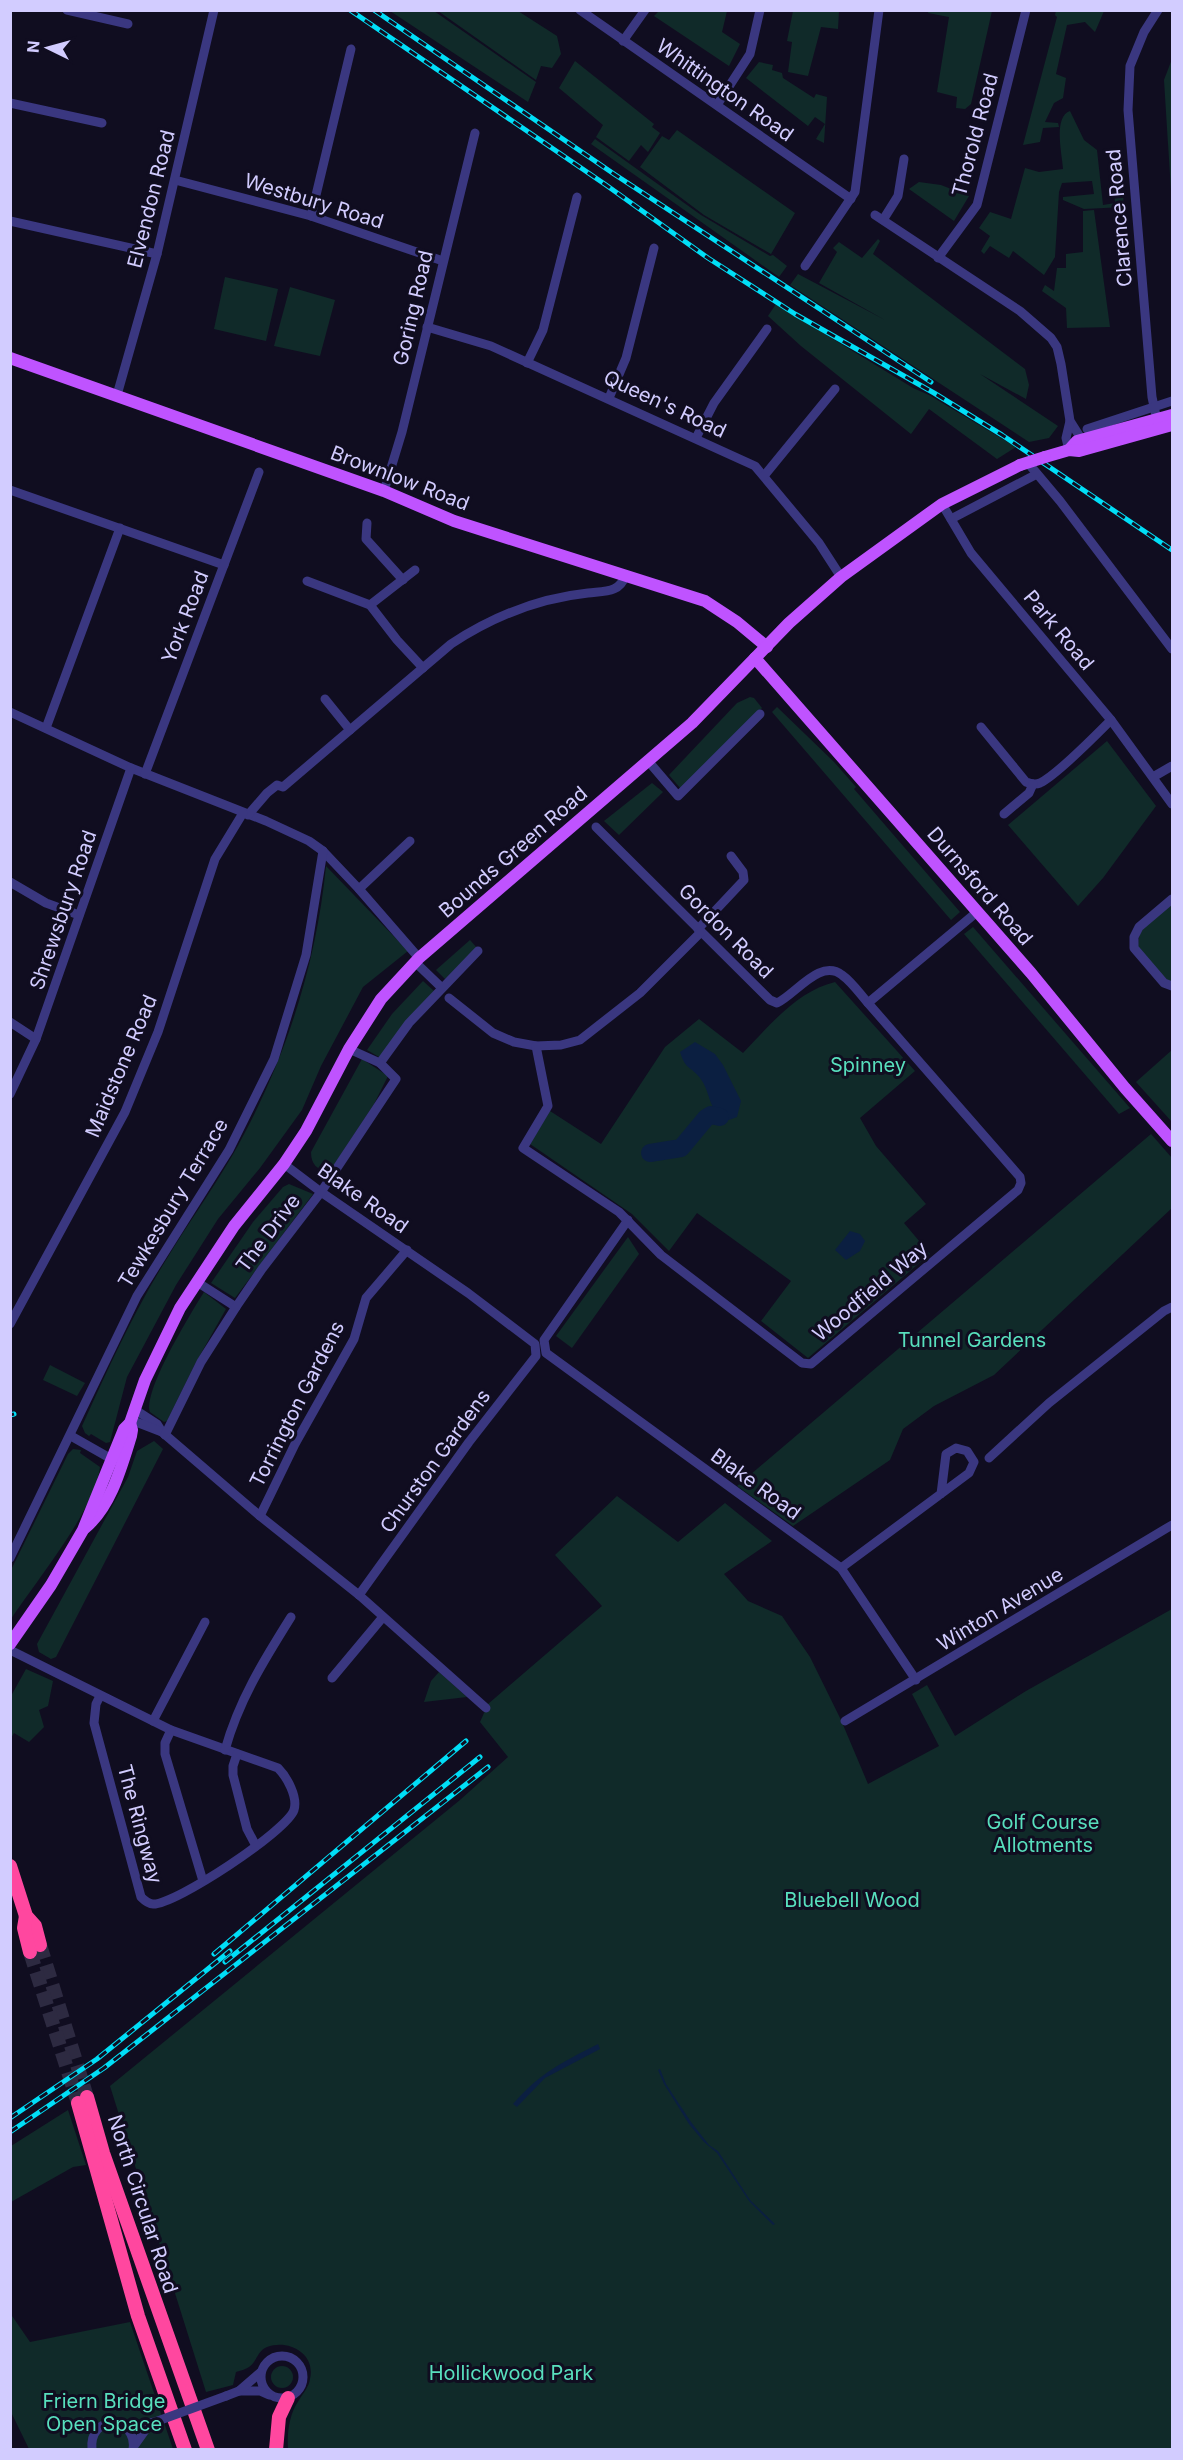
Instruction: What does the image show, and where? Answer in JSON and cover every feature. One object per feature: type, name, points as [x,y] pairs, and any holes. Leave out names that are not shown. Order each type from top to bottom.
[{"type":"highway","points":[[10,1866],[26,1916],[34,1926],[35,1949]]},
{"type":"highway","name":"North Circular Road","points":[[185,2450],[129,2286],[83,2100],[208,2450]]},
{"type":"highway","points":[[276,2450],[279,2417],[288,2397]]},
{"type":"main road","name":"Brownlow Road","points":[[10,358],[384,491],[454,521],[705,601],[737,622],[767,647]]},
{"type":"main road","name":"Bounds Green Road","points":[[10,1644],[51,1585],[83,1530],[101,1511],[117,1462],[132,1436],[132,1417],[163,1341],[197,1281],[234,1226],[284,1164],[306,1131],[349,1049],[381,999],[417,960],[649,762],[692,723],[806,608],[842,577],[942,504],[986,481],[1029,468],[1065,451],[1084,434],[1173,415]]},
{"type":"main road","name":"Bounds Green Road","points":[[1065,451],[1079,451],[1156,418],[1173,425]]},
{"type":"main road","name":"Durnsford Road","points":[[755,658],[1030,973],[1125,1088],[1173,1141]]},
{"type":"street","points":[[67,10],[128,24]]},
{"type":"street","name":"Elvendon Road","points":[[117,395],[157,254],[214,10]]},
{"type":"street","name":"Whittington Road","points":[[580,10],[851,199]]},
{"type":"street","points":[[623,41],[645,10]]},
{"type":"street","points":[[717,105],[750,54],[760,10]]},
{"type":"street","points":[[805,266],[857,187],[879,10]]},
{"type":"street","name":"Thorold Road","points":[[938,258],[977,205],[1026,10]]},
{"type":"street","name":"Clarence Road","points":[[1156,418],[1128,110],[1130,66],[1144,32],[1158,10]]},
{"type":"street","points":[[311,216],[351,49]]},
{"type":"street","points":[[10,104],[102,123]]},
{"type":"street","name":"Goring Road","points":[[384,491],[402,432],[474,133]]},
{"type":"street","points":[[904,159],[898,196],[879,218],[1020,311],[1051,338],[1057,347],[1061,364],[1070,421],[1065,451]]},
{"type":"street","name":"Westbury Road","points":[[175,180],[311,216],[443,261]]},
{"type":"street","points":[[527,363],[543,330],[576,197]]},
{"type":"street","points":[[10,221],[157,254]]},
{"type":"street","points":[[609,398],[626,358],[654,248]]},
{"type":"street","name":"Queen's Road","points":[[427,327],[491,346],[755,466],[821,547],[842,577]]},
{"type":"street","points":[[696,438],[714,403],[767,329]]},
{"type":"street","points":[[764,476],[835,389]]},
{"type":"street","points":[[1156,418],[1173,400]]},
{"type":"street","points":[[1070,421],[1084,434]]},
{"type":"street","points":[[951,519],[993,498],[1029,468],[1060,501],[1173,649]]},
{"type":"street","name":"York Road","points":[[145,774],[259,472]]},
{"type":"street","points":[[986,481],[993,498]]},
{"type":"street","points":[[11,492],[224,565]]},
{"type":"street","name":"Park Road","points":[[942,504],[971,554],[1111,720],[1173,804]]},
{"type":"street","points":[[367,523],[366,539],[403,580]]},
{"type":"street","points":[[46,729],[120,528]]},
{"type":"street","points":[[370,605],[415,570]]},
{"type":"street","points":[[325,699],[350,730],[451,644],[485,624],[539,603],[613,590],[622,584],[626,575]]},
{"type":"street","points":[[307,581],[370,605],[423,668]]},
{"type":"street","points":[[649,762],[678,796],[760,714]]},
{"type":"street","points":[[12,715],[145,774],[309,841],[323,851],[359,889],[442,988]]},
{"type":"street","points":[[981,727],[1026,782],[1033,784],[1041,783],[1111,720]]},
{"type":"street","name":"Maidstone Road","points":[[10,1324],[125,1113],[158,1032],[215,859],[246,814],[267,793],[277,785],[283,787],[350,730]]},
{"type":"street","points":[[1153,777],[1173,766]]},
{"type":"street","name":"Shrewsbury Road","points":[[10,1094],[36,1039],[131,768]]},
{"type":"street","points":[[1004,814],[1029,793],[1033,784]]},
{"type":"street","name":"Gordon Road","points":[[596,827],[770,1000],[777,1003],[785,999],[819,972],[827,970],[844,975],[868,1003]]},
{"type":"street","points":[[359,889],[410,841]]},
{"type":"street","name":"Tewkesbury Terrace","points":[[10,1558],[137,1296],[229,1150],[274,1059],[308,944],[320,856],[323,851]]},
{"type":"street","points":[[450,998],[493,1033],[514,1042],[536,1046],[561,1045],[580,1040],[639,993],[700,931],[744,880],[743,872],[731,856]]},
{"type":"street","points":[[10,882],[46,903],[79,915]]},
{"type":"street","points":[[1173,899],[1139,927],[1134,937],[1134,948],[1164,983],[1173,986]]},
{"type":"street","points":[[868,1003],[977,912]]},
{"type":"street","points":[[349,1049],[380,1063],[409,1023],[478,951]]},
{"type":"street","name":"Woodfield Way","points":[[536,1046],[548,1106],[523,1148],[628,1220],[661,1255],[802,1363],[811,1364],[1018,1190],[1021,1183],[1020,1177],[868,1003]]},
{"type":"street","points":[[10,1022],[36,1039]]},
{"type":"street","name":"The Drive","points":[[164,1433],[201,1362],[236,1306],[321,1192],[396,1078],[380,1063]]},
{"type":"street","name":"Blake Road","points":[[284,1164],[407,1250],[841,1568],[916,1680]]},
{"type":"street","name":"Churston Gardens","points":[[359,1595],[469,1442],[536,1356],[544,1340],[628,1220]]},
{"type":"street","name":"Torrington Gardens","points":[[260,1516],[295,1444],[354,1339],[366,1298],[407,1250]]},
{"type":"street","points":[[197,1281],[236,1306]]},
{"type":"street","points":[[989,1458],[1049,1403],[1164,1311],[1173,1307]]},
{"type":"street","points":[[132,1417],[157,1424],[164,1433],[260,1516],[359,1595],[486,1708]]},
{"type":"street","points":[[70,1436],[117,1462]]},
{"type":"street","points":[[841,1568],[941,1494],[969,1473],[974,1462],[967,1451],[956,1448],[946,1454],[941,1494]]},
{"type":"street","name":"Winton Avenue","points":[[845,1721],[1173,1525]]},
{"type":"street","points":[[225,1750],[238,1709],[264,1660],[291,1617]]},
{"type":"street","points":[[332,1678],[383,1617]]},
{"type":"street","points":[[153,1721],[205,1622]]},
{"type":"street","name":"The Ringway","points":[[10,1650],[171,1730],[278,1768],[294,1798],[294,1809],[287,1822],[256,1846],[203,1881],[165,1901],[152,1904],[141,1897],[94,1723],[96,1704],[100,1696]]},
{"type":"street","points":[[171,1730],[165,1743],[165,1754],[203,1881]]},
{"type":"street","points":[[237,1754],[233,1775],[247,1829],[256,1846]]},
{"type":"street","points":[[89,2447],[94,2434],[102,2425],[117,2423],[126,2427],[152,2424],[239,2391],[261,2372],[268,2361],[280,2355],[298,2361],[304,2373],[299,2391],[288,2397],[272,2396],[260,2391],[239,2391]]},
{"type":"street","points":[[261,2372],[262,2385],[272,2396]]},
{"type":"street","points":[[134,2448],[152,2424]]},
{"type":"street","points":[[126,2427],[133,2438],[134,2448]]},
{"type":"green space","points":[[929,10],[992,11],[971,104],[965,109],[956,108],[957,97],[937,92],[949,17],[928,13]]},
{"type":"green space","points":[[390,11],[434,11],[536,82],[528,102]]},
{"type":"green space","points":[[438,11],[518,11],[557,36],[561,54],[552,68],[541,66],[536,80]]},
{"type":"green space","points":[[659,11],[727,11],[722,32],[740,44],[729,66],[654,16]]},
{"type":"green space","points":[[793,11],[839,11],[838,29],[821,27],[808,76],[788,72],[792,42],[787,41]]},
{"type":"green space","points":[[1056,11],[1104,11],[1095,32],[1085,22],[1067,25],[1056,74],[1066,78],[1063,98],[1054,103],[1045,122],[1058,123],[1059,127],[1043,128],[1040,142],[1023,145],[1057,17]]},
{"type":"green space","points":[[1172,59],[1172,207],[1164,80]]},
{"type":"green space","points":[[575,61],[654,124],[652,127],[660,133],[648,152],[641,145],[629,161],[596,137],[603,125],[559,88]]},
{"type":"green space","points":[[759,62],[773,65],[772,70],[782,73],[783,78],[814,98],[816,94],[827,97],[824,143],[816,139],[825,124],[815,117],[808,126],[746,78]]},
{"type":"green space","points":[[1070,111],[1084,140],[1097,150],[1103,205],[1115,203],[1112,171],[1121,170],[1124,207],[1084,209],[1063,200],[1063,197],[1094,194],[1092,181],[1062,183],[1059,192],[1055,257],[1044,275],[1013,251],[1009,258],[990,246],[984,254],[981,251],[990,236],[979,228],[990,212],[1011,219],[1025,168],[1039,172],[1063,169],[1060,128],[1062,120]]},
{"type":"green space","points":[[677,130],[795,213],[771,254],[704,215],[640,167],[662,136],[669,140]]},
{"type":"green space","points":[[595,139],[701,215],[770,256],[773,255],[787,266],[779,277],[591,144]]},
{"type":"green space","points":[[919,182],[941,185],[969,196],[954,221],[909,189]]},
{"type":"green space","points":[[1094,210],[1110,327],[1067,328],[1066,308],[1042,291],[1045,285],[1054,291],[1057,268],[1066,268],[1066,254],[1083,252],[1083,211]]},
{"type":"green space","points":[[878,239],[880,241],[873,254],[1025,369],[1029,385],[1026,399],[980,374],[1058,426],[1049,438],[1029,442],[790,285],[798,274],[885,320],[819,283],[837,252],[833,248],[839,242],[862,258]]},
{"type":"green space","points":[[225,277],[278,289],[266,341],[214,329]]},
{"type":"green space","points":[[290,287],[335,300],[320,356],[274,346]]},
{"type":"green space","points":[[776,304],[913,388],[929,395],[1016,447],[997,459],[929,409],[911,434],[801,346],[768,316]]},
{"type":"green space","points":[[750,697],[754,698],[762,708],[681,789],[669,775],[737,703]]},
{"type":"green space","points":[[777,707],[834,762],[856,787],[854,789],[960,912],[951,920],[772,712]]},
{"type":"green space","points":[[1107,741],[1156,806],[1103,878],[1078,906],[1008,825]]},
{"type":"green space","points":[[652,783],[663,792],[619,835],[604,821]]},
{"type":"green space","points":[[326,866],[408,951],[363,987],[321,1066],[302,1110],[260,1168],[218,1219],[176,1285],[127,1377],[110,1442],[106,1443],[91,1434],[89,1436],[82,1426],[143,1300],[232,1156],[267,1087],[282,1052],[305,979],[314,942]]},
{"type":"green space","points":[[1172,902],[1172,983],[1138,948],[1144,926]]},
{"type":"green space","points":[[973,927],[1130,1108],[1119,1114],[964,934]]},
{"type":"green space","points":[[470,940],[477,948],[445,979],[436,970]]},
{"type":"green space","points":[[423,981],[434,991],[379,1057],[367,1050],[392,1014]]},
{"type":"green space","name":"Spinney","points":[[835,982],[915,1071],[860,1118],[876,1146],[926,1204],[904,1223],[930,1254],[808,1358],[761,1321],[791,1281],[697,1213],[669,1251],[632,1214],[530,1144],[550,1111],[601,1144],[665,1047],[699,1019],[743,1053],[796,1001],[808,993]]},
{"type":"green space","points":[[1172,1050],[1172,1122],[1136,1082]]},
{"type":"green space","points":[[362,1059],[388,1076],[374,1104],[328,1174],[315,1166],[311,1152]]},
{"type":"green space","name":"Tunnel Gardens","points":[[1151,1134],[1172,1158],[1172,1208],[994,1375],[934,1406],[903,1429],[890,1460],[793,1526],[737,1486]]},
{"type":"green space","points":[[289,1184],[313,1194],[235,1298],[211,1283],[253,1222],[283,1187]]},
{"type":"green space","points":[[628,1237],[639,1254],[572,1348],[556,1336]]},
{"type":"green space","points":[[204,1292],[226,1309],[167,1421],[164,1422],[150,1412],[154,1387],[170,1352]]},
{"type":"green space","points":[[50,1365],[85,1383],[77,1396],[43,1380]]},
{"type":"green space","points":[[154,1441],[163,1449],[56,1657],[51,1659],[39,1652],[37,1644],[128,1477],[137,1451]]},
{"type":"green space","points":[[73,1449],[81,1450],[80,1453],[100,1467],[96,1484],[88,1504],[63,1545],[11,1619],[10,1572],[68,1454]]},
{"type":"green space","points":[[617,1496],[678,1542],[725,1503],[772,1541],[724,1574],[748,1601],[782,1616],[810,1657],[841,1720],[868,1784],[939,1746],[912,1694],[927,1685],[955,1736],[1026,1691],[1172,1609],[1172,2449],[288,2449],[291,2417],[310,2379],[309,2362],[299,2351],[284,2345],[267,2347],[261,2351],[252,2365],[236,2372],[233,2385],[206,2392],[110,2086],[460,1800],[508,1757],[480,1722],[488,1704],[602,1606],[555,1555]]},
{"type":"green space","points":[[26,1669],[53,1681],[48,1706],[39,1710],[44,1727],[29,1742],[14,1733],[11,1738],[11,1696]]},
{"type":"green space","points":[[439,1672],[467,1697],[424,1702],[431,1681]]},
{"type":"green space","points":[[68,2110],[86,2165],[73,2167],[11,2202],[11,2146]]},
{"type":"green space","name":"Friern Bridge Open Space","points":[[10,2313],[30,2342],[130,2322],[173,2449],[29,2449],[11,2412]]},
{"type":"green space","points":[[278,2366],[286,2366],[293,2373],[293,2381],[286,2388],[278,2388],[271,2381],[271,2373]]},
{"type":"water","points":[[695,1042],[715,1054],[723,1065],[741,1101],[737,1117],[726,1121],[715,1111],[704,1084],[684,1062],[680,1052]]},
{"type":"water","points":[[850,1231],[860,1234],[865,1241],[860,1251],[846,1260],[835,1250]]},
{"type":"water","points":[[598,2044],[600,2049],[545,2078],[517,2107],[513,2104],[552,2069]]},
{"type":"water","points":[[660,2069],[666,2084],[691,2122],[709,2145],[718,2151],[750,2200],[775,2224],[773,2225],[749,2201],[717,2153],[704,2142],[689,2124],[664,2084],[658,2070]]},
{"type":"waterway","points":[[650,1153],[681,1148],[706,1118],[711,1115],[720,1117]]},
{"type":"tunnel","points":[[40,1945],[87,2097]]},
{"type":"tunnel","points":[[30,1952],[78,2103]]},
{"type":"railway","points":[[350,10],[606,185],[708,258],[795,314],[934,393],[1002,435],[1172,550]]},
{"type":"railway","points":[[374,10],[614,174],[931,382]]},
{"type":"railway","points":[[10,1415],[14,1414]]},
{"type":"railway","points":[[214,1954],[466,1741]]},
{"type":"railway","points":[[225,1962],[480,1757]]},
{"type":"railway","points":[[10,2132],[104,2068],[488,1767]]},
{"type":"railway","points":[[10,2118],[97,2059],[230,1951]]},
{"type":"park label","name":"Golf Course Allotments","points":[[1043,1834]]},
{"type":"park label","name":"Bluebell Wood","points":[[852,1900]]},
{"type":"park label","name":"Hollickwood Park","points":[[511,2373]]}]
